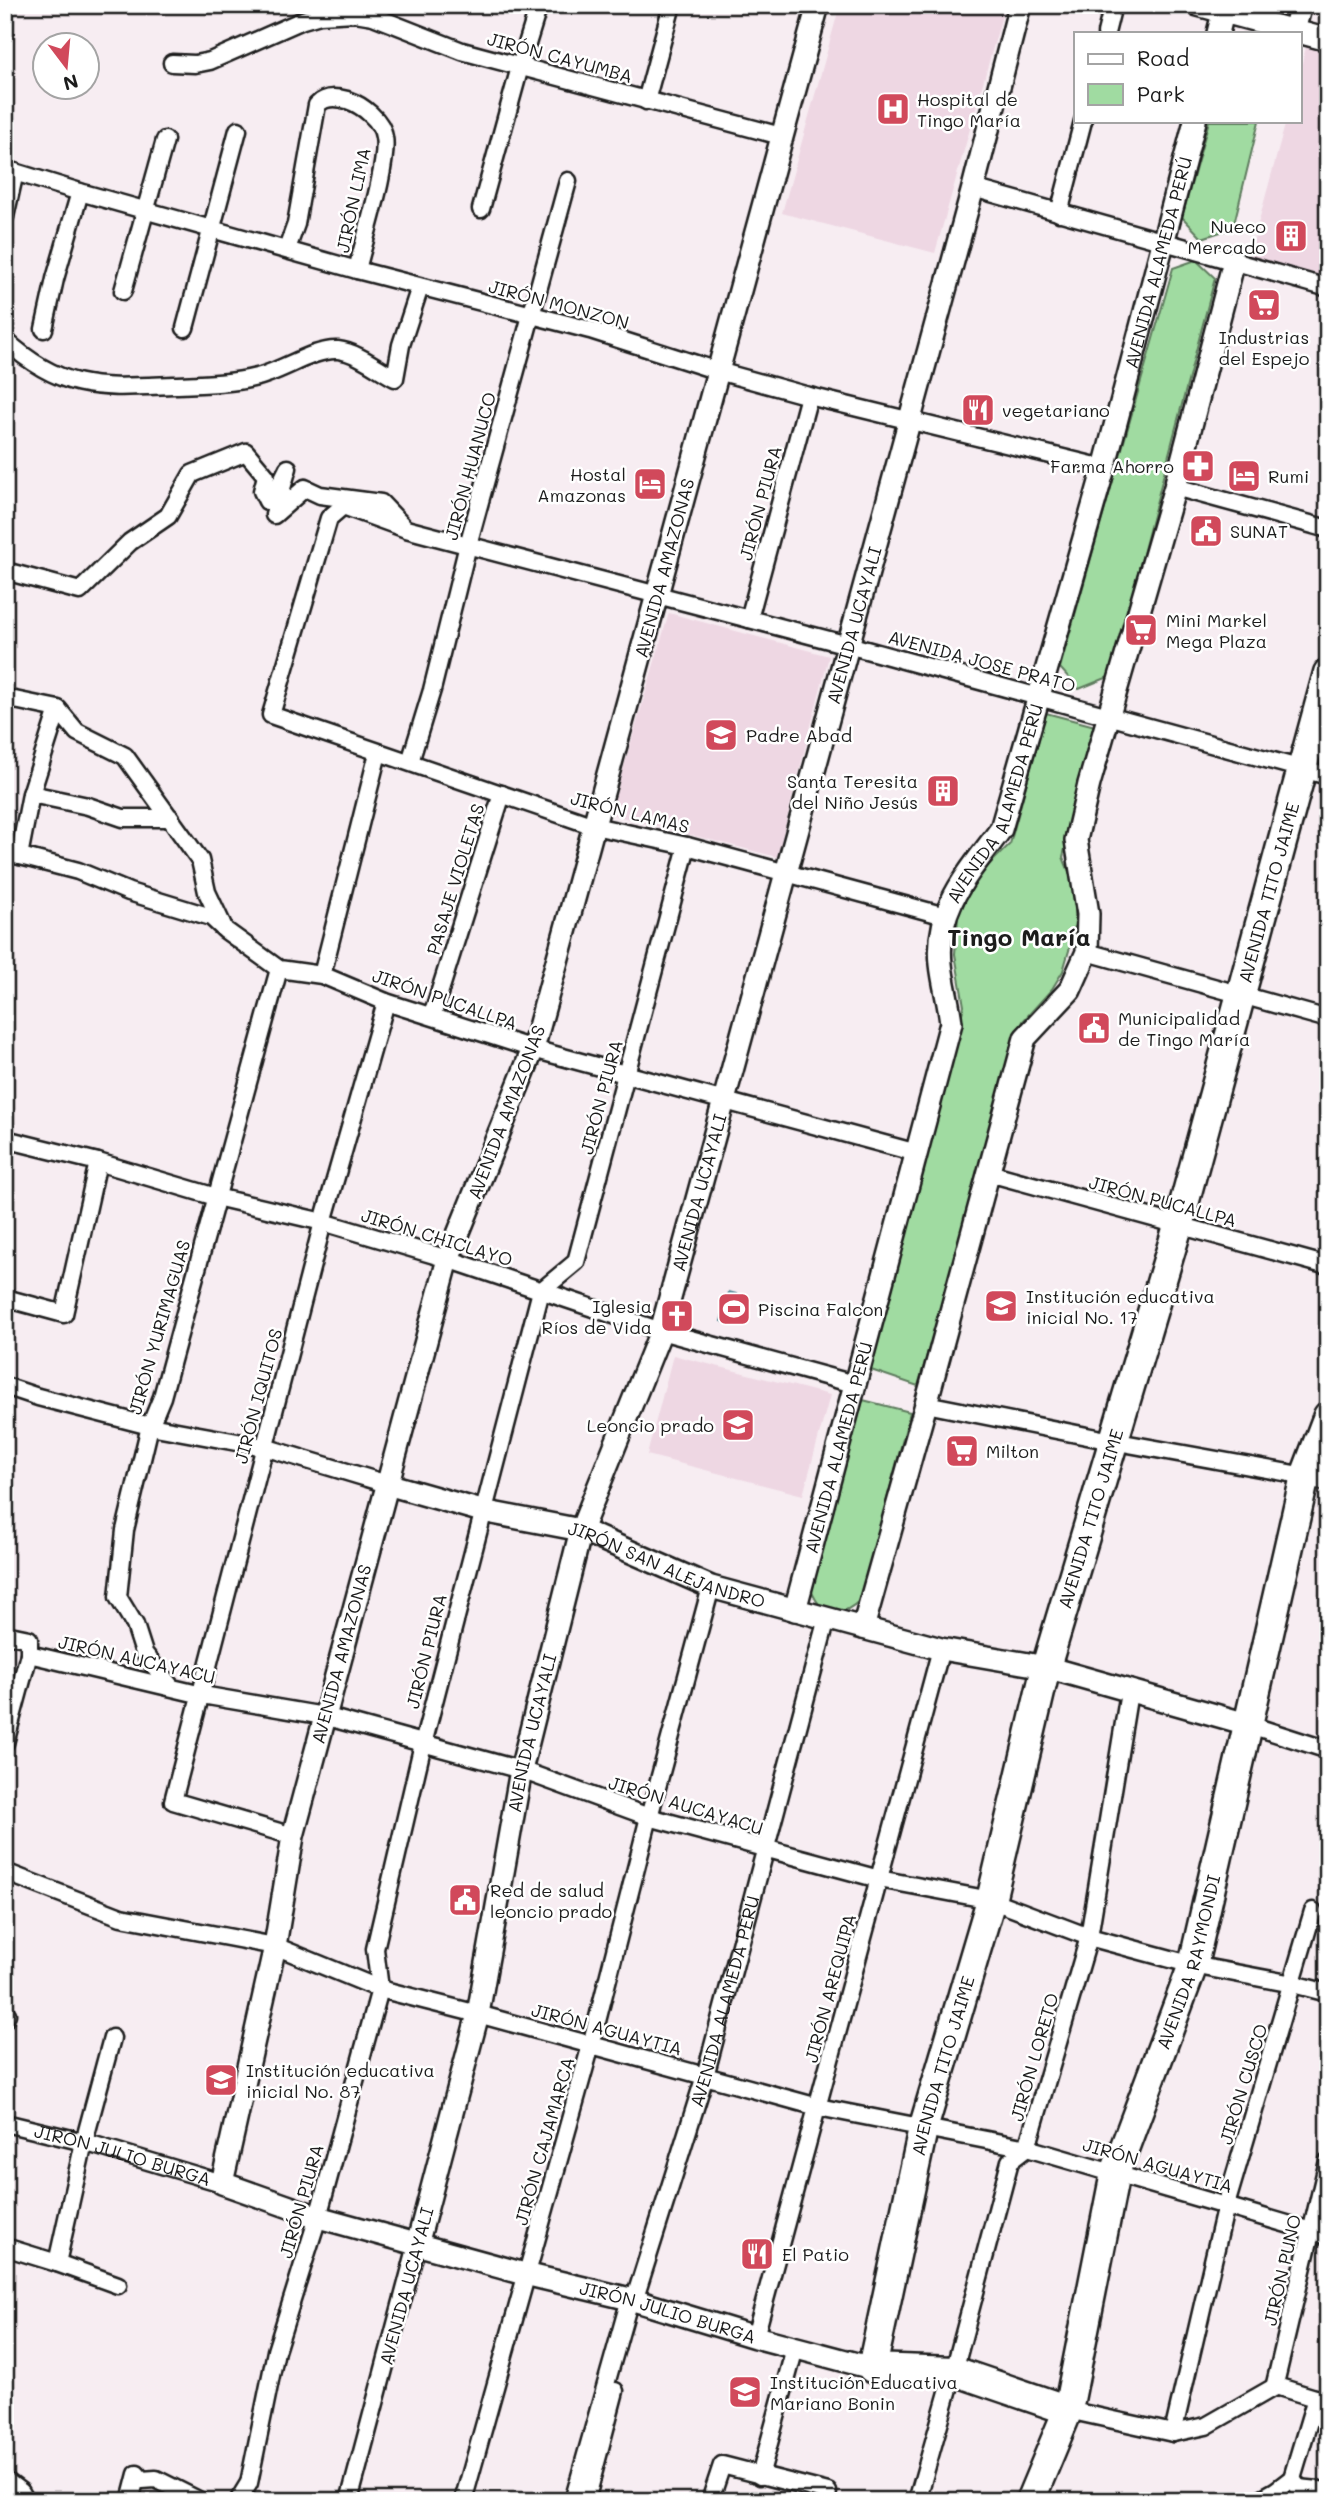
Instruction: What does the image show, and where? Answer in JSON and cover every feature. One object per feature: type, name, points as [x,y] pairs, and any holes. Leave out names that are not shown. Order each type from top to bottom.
[{"type":"highway","name":"AVENIDA TITO JAIME","points":[[872,2368],[923,2129],[991,1900],[1045,1667],[1178,1226],[1300,768],[1328,673]]},
{"type":"highway","name":"AVENIDA RAYMONDI","points":[[1030,2501],[1068,2410],[1115,2173],[1193,1965],[1247,1724],[1317,1480],[1328,1416]]},
{"type":"highway","name":"JIRÓN JULIO BURGA","points":[[872,2368],[954,2371],[1068,2410]]},
{"type":"street","points":[[481,209],[540,5]]},
{"type":"street","points":[[646,101],[672,5]]},
{"type":"street","name":"AVENIDA AMAZONAS","points":[[222,2182],[275,1947],[293,1836],[387,1484],[449,1259],[533,1049],[818,5]]},
{"type":"street","name":"AVENIDA UCAYALI","points":[[349,2501],[478,2014],[522,1770],[581,1530],[661,1331],[910,421],[1020,5]]},
{"type":"street","points":[[1106,32],[1113,5]]},
{"type":"street","points":[[1198,5],[1224,8],[1301,32]]},
{"type":"street","points":[[1294,30],[1301,5]]},
{"type":"street","points":[[1218,32],[1224,8]]},
{"type":"street","name":"JIRÓN CAYUMBA","points":[[172,63],[195,64],[210,61],[303,20],[320,15],[355,13],[373,16],[462,51],[781,136]]},
{"type":"street","points":[[1302,32],[1328,40]]},
{"type":"street","name":"JIRÓN LIMA","points":[[288,249],[296,224],[315,112],[321,100],[331,97],[351,102],[373,117],[385,139],[383,164],[357,270]]},
{"type":"street","points":[[1059,213],[1083,122]]},
{"type":"street","name":"AVENIDA ALAMEDA PERÚ","points":[[795,1610],[951,1023],[940,954],[945,916],[965,875],[1001,829],[1104,468],[1195,122]]},
{"type":"street","points":[[185,328],[238,130]]},
{"type":"street","points":[[123,291],[165,140]]},
{"type":"street","points":[[5,217],[10,171]]},
{"type":"street","name":"JIRÓN MONZON","points":[[10,171],[357,270],[590,331],[810,396],[1104,468]]},
{"type":"street","name":"JIRÓN HUANUCO","points":[[410,762],[432,690],[468,545],[568,181]]},
{"type":"street","points":[[973,188],[1328,288]]},
{"type":"street","points":[[44,329],[79,192]]},
{"type":"street","points":[[863,1628],[1025,1038],[1070,990],[1087,952],[1088,914],[1076,840],[1175,487],[1234,261]]},
{"type":"street","points":[[5,340],[38,366],[85,386],[113,388],[227,383],[259,377],[318,354],[336,350],[350,354],[395,378],[401,345],[420,287]]},
{"type":"street","name":"JIRÓN PIURA","points":[[749,619],[810,396]]},
{"type":"street","points":[[5,571],[80,591],[130,542],[168,516],[192,474],[246,452],[266,475],[262,491],[267,500],[272,499],[288,468],[274,515],[304,488],[320,495],[381,503],[406,529]]},
{"type":"street","points":[[1175,487],[1328,528]]},
{"type":"street","name":"AVENIDA JOSE PRATO","points":[[271,715],[329,518],[343,506],[406,529],[848,645],[1328,776]]},
{"type":"street","points":[[5,698],[58,709],[77,732],[125,756],[200,860],[207,892],[225,930]]},
{"type":"street","points":[[12,854],[58,709]]},
{"type":"street","name":"JIRÓN LAMAS","points":[[271,715],[594,826],[687,846],[945,916]]},
{"type":"street","points":[[322,975],[377,753]]},
{"type":"street","points":[[31,794],[88,806],[123,818],[171,818]]},
{"type":"street","name":"PASAJE VIOLETAS","points":[[432,1016],[502,794]]},
{"type":"street","name":"JIRÓN PIURA","points":[[239,2501],[249,2483],[276,2351],[318,2217],[380,1989],[375,1949],[423,1744],[541,1291],[576,1262],[687,846]]},
{"type":"street","name":"JIRÓN PUCALLPA","points":[[12,854],[78,871],[129,892],[211,916],[225,930],[279,969],[322,975],[386,1002],[533,1049],[917,1153]]},
{"type":"street","points":[[1087,952],[1328,1019]]},
{"type":"street","name":"JIRÓN YURIMAGUAS","points":[[171,1687],[144,1653],[135,1625],[118,1597],[125,1530],[150,1426],[162,1397],[279,969]]},
{"type":"street","name":"JIRÓN IQUITOS","points":[[293,1836],[173,1801],[323,1223],[386,1002]]},
{"type":"street","name":"JIRÓN CHICLAYO","points":[[5,1139],[449,1259],[661,1331],[855,1384]]},
{"type":"street","points":[[5,1298],[64,1314],[98,1162]]},
{"type":"street","name":"JIRÓN PUCALLPA","points":[[989,1173],[1328,1266]]},
{"type":"street","name":"JIRÓN SAN ALEJANDRO","points":[[5,1386],[150,1426],[264,1447],[482,1511],[581,1530],[711,1587],[941,1648],[1045,1667],[1247,1724],[1328,1750]]},
{"type":"street","points":[[926,1404],[1317,1480]]},
{"type":"street","name":"JIRÓN CAJAMARCA","points":[[463,2501],[591,2045],[711,1587]]},
{"type":"street","name":"AVENIDA ALAMEDA PERÚ","points":[[573,2501],[705,2076],[827,1618]]},
{"type":"street","points":[[5,1634],[29,1639],[29,1654],[5,1742]]},
{"type":"street","name":"JIRÓN AREQUIPA","points":[[755,2337],[941,1648]]},
{"type":"street","name":"JIRÓN AUCAYACU","points":[[29,1654],[202,1695],[324,1716],[522,1770],[649,1817],[878,1879],[991,1900],[1089,1937],[1193,1965],[1328,1993]]},
{"type":"street","name":"JIRÓN LORETO","points":[[917,2501],[1010,2161],[1027,2148],[1089,1937],[1129,1692]]},
{"type":"street","name":"JIRÓN AGUAYTIA","points":[[5,1872],[121,1917],[275,1947],[380,1989],[818,2107],[1027,2148],[1328,2236]]},
{"type":"street","name":"JIRÓN CUSCO","points":[[1173,2433],[1226,2205],[1313,1911]]},
{"type":"street","points":[[57,2263],[84,2142],[112,2038]]},
{"type":"street","name":"JIRÓN JULIO BURGA","points":[[5,2123],[84,2142],[222,2182],[318,2217],[417,2245],[634,2300],[755,2337],[872,2368]]},
{"type":"street","name":"JIRÓN PUNO","points":[[1273,2388],[1328,2161]]},
{"type":"street","points":[[5,2247],[118,2285]]},
{"type":"street","name":"AVENIDA ALAMEDA PERÚ","points":[[586,2501],[634,2300]]},
{"type":"street","points":[[760,2476],[795,2348]]},
{"type":"street","points":[[1273,2388],[1285,2388],[1322,2400],[1297,2489]]},
{"type":"street","name":"JIRÓN JULIO BURGA","points":[[1068,2410],[1173,2433],[1206,2426],[1273,2388]]},
{"type":"street","points":[[710,2501],[722,2465],[827,2496]]},
{"type":"street","points":[[130,2501],[137,2474],[142,2480],[156,2479],[200,2501]]},
{"type":"street","points":[[5,2480],[21,2492],[26,2501]]},
{"type":"street","points":[[1257,2501],[1275,2491],[1328,2491]]},
{"type":"shaded area","name":"Hospital de Tingo María","points":[[840,5],[1005,5],[935,253],[782,213]]},
{"type":"shaded area","points":[[1307,44],[1328,50],[1328,282],[1248,261],[1286,122],[1302,122],[1302,63]]},
{"type":"shaded area","name":"Padre Abad","points":[[669,613],[829,656],[777,857],[610,814]]},
{"type":"shaded area","name":"Leoncio prado","points":[[673,1355],[830,1395],[803,1495],[647,1455]]},
{"type":"green space","points":[[1209,122],[1259,122],[1233,228],[1202,238],[1182,217]]},
{"type":"green space","points":[[1196,260],[1215,278],[1111,676],[1079,689],[1060,668],[1173,268]]},
{"type":"green space","points":[[1046,713],[1095,726],[1063,857],[1075,887],[1075,922],[1063,971],[1052,989],[1023,1021],[918,1386],[868,1369],[964,1006],[955,954],[958,918],[970,889],[1010,844]]},
{"type":"green space","points":[[863,1400],[910,1412],[861,1599],[845,1610],[831,1612],[819,1604],[810,1586]]},
{"type":"water","name":"Piscina Falcon","points":[[729,1292],[747,1297],[739,1326],[721,1321]]},
{"type":"place","name":"Hospital de Tingo María","points":[[893,109]]},
{"type":"place","name":"Nueco Mercado","points":[[1291,236]]},
{"type":"place","name":"Industrias del Espejo","points":[[1264,305]]},
{"type":"place","name":"vegetariano","points":[[978,410]]},
{"type":"place","name":"Farma Ahorro","points":[[1198,466]]},
{"type":"place","name":"Rumi","points":[[1244,476]]},
{"type":"place","name":"Hostal Amazonas","points":[[650,484]]},
{"type":"place","name":"SUNAT","points":[[1206,531]]},
{"type":"place","name":"Mini Markel Mega Plaza","points":[[1141,630]]},
{"type":"place","name":"Padre Abad","points":[[721,735]]},
{"type":"place","name":"Santa Teresita del Niño Jesús","points":[[943,791]]},
{"type":"place","name":"Municipalidad de Tingo María","points":[[1094,1028]]},
{"type":"place","name":"Institución educativa inicial No. 17","points":[[1001,1306]]},
{"type":"place","name":"Piscina Falcon","points":[[734,1309]]},
{"type":"place","name":"Iglesia Ríos de Vida","points":[[677,1316]]},
{"type":"place","name":"Leoncio prado","points":[[738,1425]]},
{"type":"place","name":"Milton","points":[[962,1451]]},
{"type":"place","name":"Red de salud leoncio prado","points":[[465,1900]]},
{"type":"place","name":"Institución educativa inicial No. 87","points":[[221,2080]]},
{"type":"place","name":"El Patio","points":[[757,2254]]},
{"type":"place","name":"Institución Educativa Mariano Bonin","points":[[745,2392]]},
{"type":"district","name":"Tingo María","points":[[1019,936]]}]
